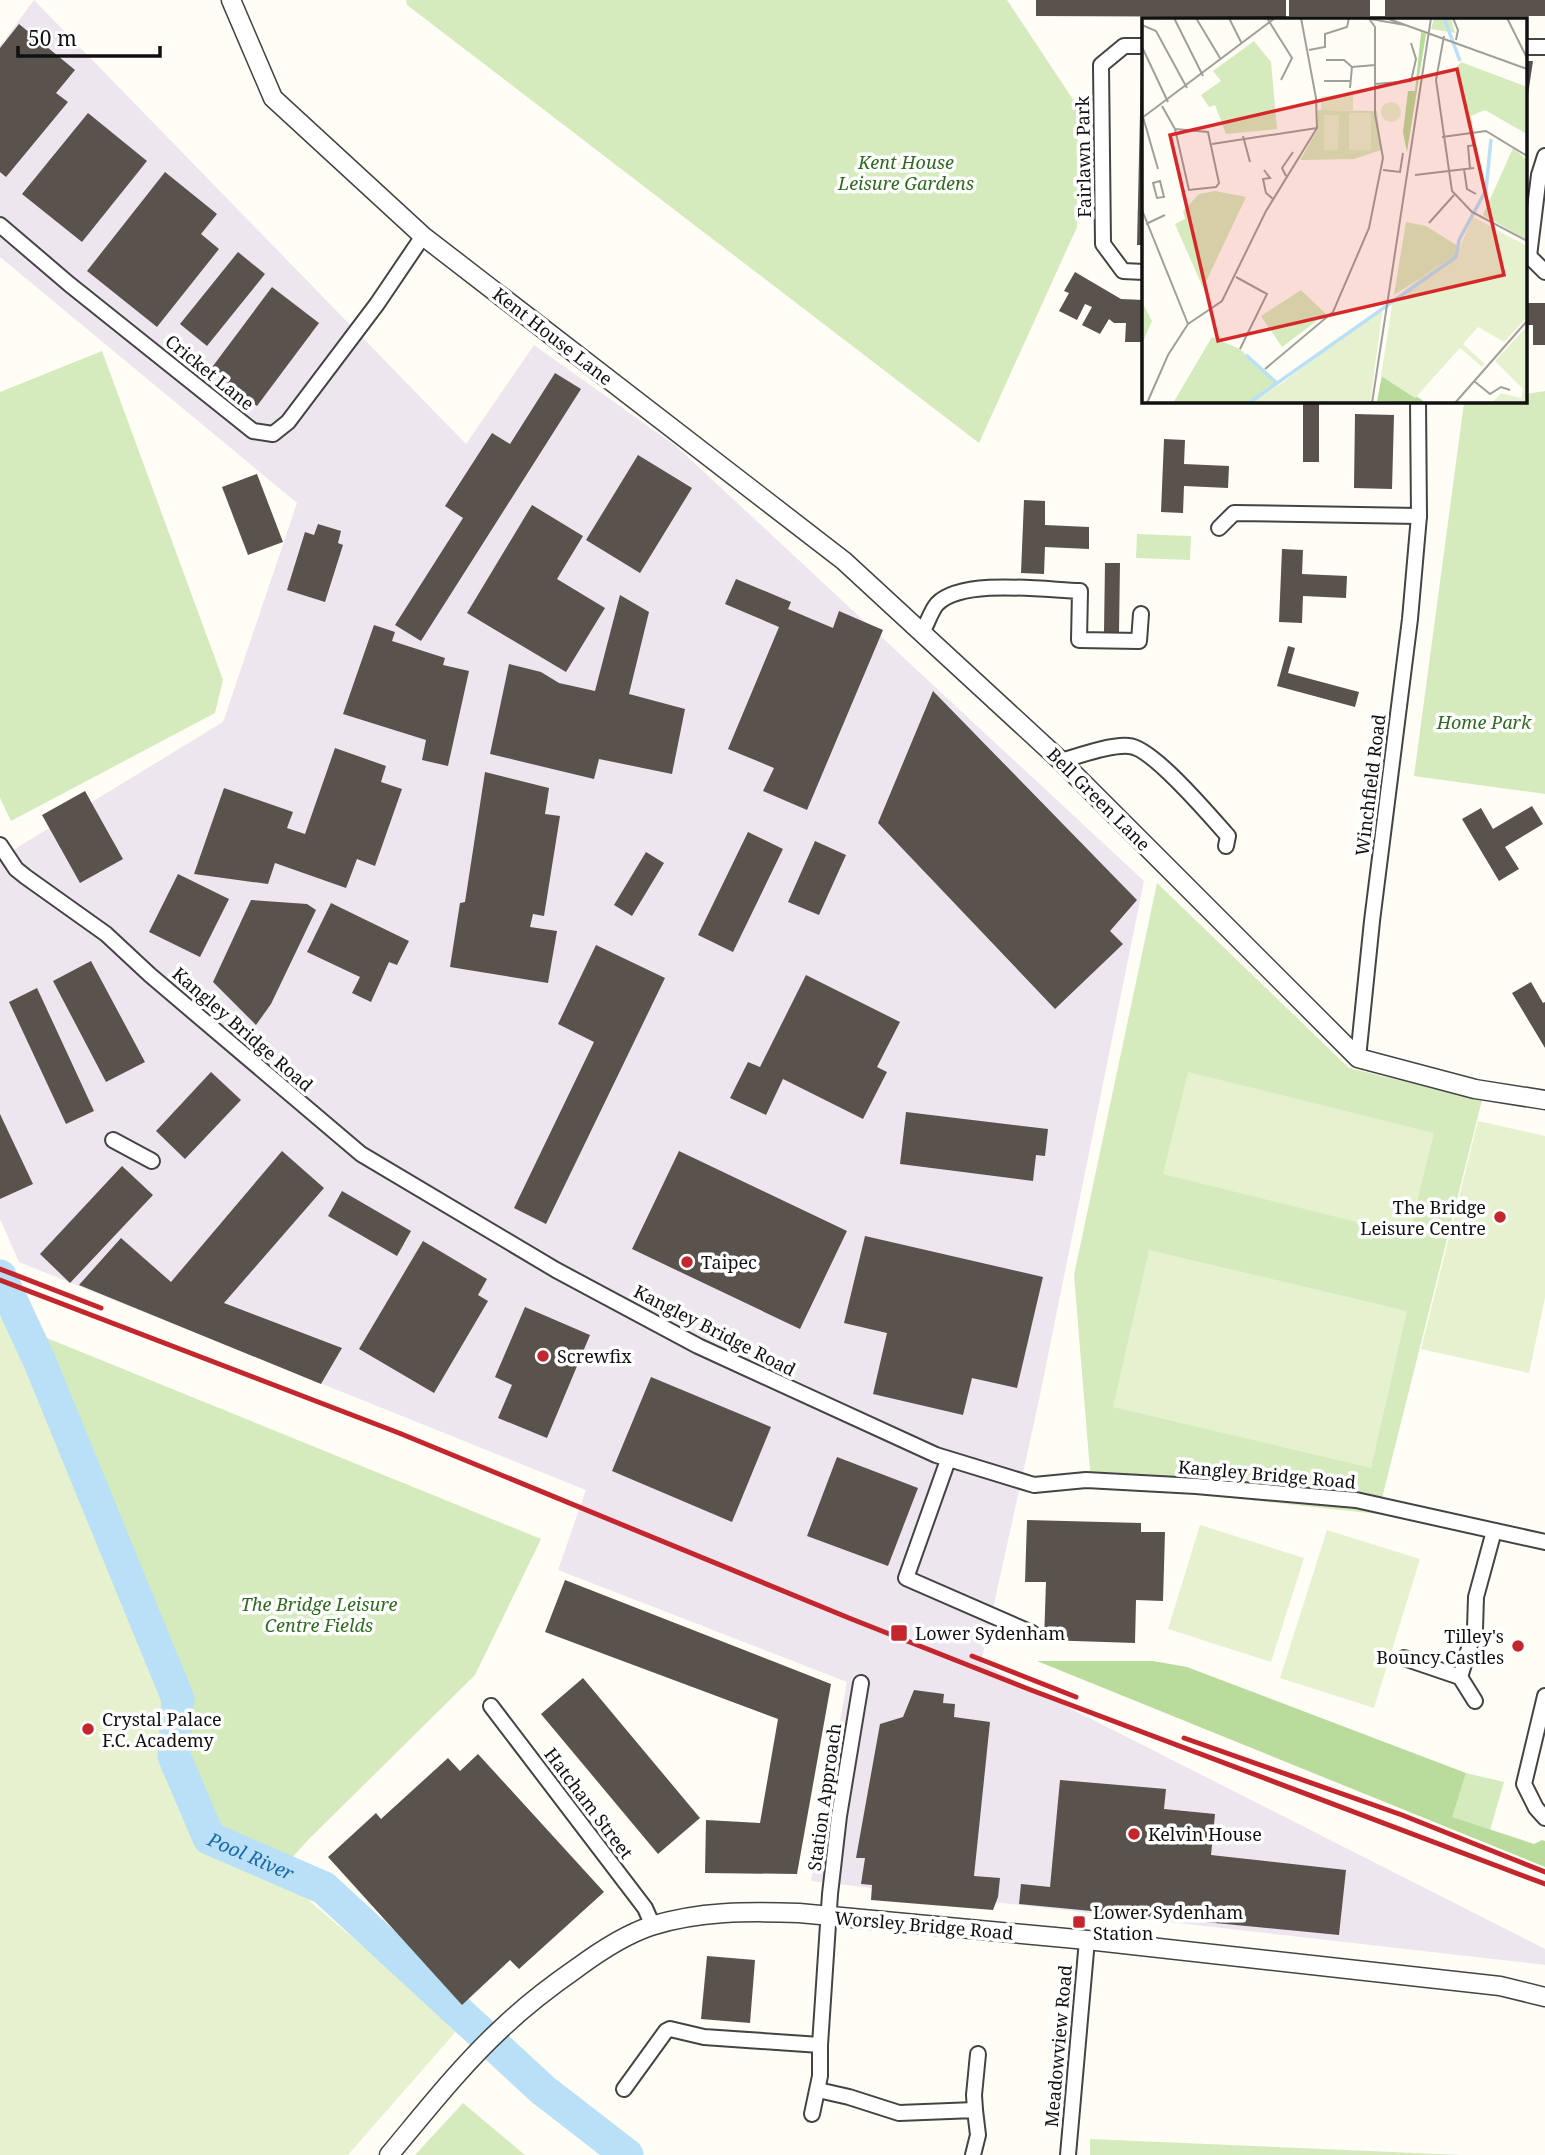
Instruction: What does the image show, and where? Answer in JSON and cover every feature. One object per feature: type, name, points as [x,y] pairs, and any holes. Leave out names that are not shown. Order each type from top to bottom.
[{"type":"street","name":"Kent House Lane","points":[[231,0],[273,98],[423,236],[844,561],[922,633]]},
{"type":"street","name":"Fairlawn Park","points":[[1142,46],[1124,46],[1101,65],[1104,244],[1124,271],[1142,272]]},
{"type":"street","points":[[1528,251],[1539,174],[1545,156]]},
{"type":"street","name":"Cricket Lane","points":[[0,225],[69,284],[253,431],[273,434],[288,422],[321,379],[423,236]]},
{"type":"street","points":[[1528,259],[1545,272]]},
{"type":"street","name":"Winchfield Road","points":[[1358,1058],[1372,921],[1410,619],[1419,516],[1418,402]]},
{"type":"street","points":[[1219,528],[1234,513],[1419,516]]},
{"type":"street","points":[[922,633],[937,604],[954,593],[976,587],[1080,591],[1079,640],[1139,640],[1141,614]]},
{"type":"street","name":"Bell Green Lane","points":[[922,633],[1061,761],[1358,1058]]},
{"type":"street","points":[[1061,761],[1089,752],[1131,746],[1153,757],[1228,836],[1226,846]]},
{"type":"street","name":"Kangley Bridge Road","points":[[0,845],[16,869],[106,934],[150,975],[361,1154],[556,1270],[698,1346],[948,1460],[1034,1485],[1086,1480],[1196,1486],[1356,1500],[1545,1542]]},
{"type":"street","points":[[1358,1058],[1475,1089],[1545,1100]]},
{"type":"street","points":[[113,1140],[152,1161]]},
{"type":"street","points":[[948,1460],[906,1578],[1032,1633]]},
{"type":"street","points":[[1460,1677],[1475,1629],[1476,1597],[1494,1531]]},
{"type":"street","points":[[1404,1658],[1460,1677],[1475,1701]]},
{"type":"street","name":"Station Approach","points":[[812,2114],[818,2090],[828,1916],[839,1816],[861,1683]]},
{"type":"street","points":[[1545,1696],[1524,1784],[1536,1808],[1545,1818]]},
{"type":"street","name":"Hatcham Street","points":[[491,1706],[645,1908],[653,1926]]},
{"type":"street","name":"Worsley Bridge Road","points":[[389,2155],[478,2053],[540,1996],[590,1958],[626,1937],[680,1919],[741,1912],[828,1916],[1087,1940],[1500,1986],[1545,1997]]},
{"type":"street","name":"Meadowview Road","points":[[1068,2155],[1087,1940]]},
{"type":"street","points":[[624,2089],[670,2029],[704,2037],[820,2045]]},
{"type":"street","points":[[973,2155],[978,2135],[974,2095],[978,2054]]},
{"type":"street","points":[[818,2090],[899,2113],[975,2110]]},
{"type":"shaded area","points":[[34,0],[466,444],[534,345],[676,446],[1144,881],[1039,1400],[981,1663],[1545,1949],[1545,1965],[811,1881],[847,1682],[558,1570],[586,1490],[19,1262],[0,1219],[0,858],[223,722],[297,503],[0,257],[0,46]]},
{"type":"green space","name":"Kent House Leisure Gardens","points":[[406,0],[1007,0],[1078,107],[1077,227],[979,443],[407,5]]},
{"type":"green space","points":[[102,351],[223,680],[215,713],[11,821],[0,798],[0,392]]},
{"type":"green space","name":"Home Park","points":[[1545,391],[1545,794],[1414,776],[1464,403],[1528,402],[1528,394]]},
{"type":"green space","points":[[1137,534],[1191,536],[1190,560],[1136,558]]},
{"type":"green space","points":[[1157,883],[1349,1068],[1482,1100],[1378,1514],[1091,1483],[1074,1275]]},
{"type":"green space","points":[[1188,1072],[1434,1133],[1409,1235],[1163,1174]]},
{"type":"green space","name":"The Bridge Leisure Centre","points":[[1478,1121],[1545,1136],[1545,1298],[1529,1373],[1421,1349]]},
{"type":"green space","points":[[1149,1250],[1407,1311],[1371,1468],[1113,1407]]},
{"type":"green space","name":"Crystal Palace F.C. Academy","points":[[0,1317],[7,1320],[174,1685],[177,1715],[169,1761],[170,1780],[180,1810],[193,1831],[220,1855],[248,1872],[293,1887],[459,2028],[348,2155],[0,2155]]},
{"type":"green space","name":"The Bridge Leisure Centre Fields","points":[[37,1334],[541,1539],[475,1675],[291,1859],[218,1832],[181,1758],[188,1702]]},
{"type":"green space","points":[[1200,1525],[1304,1558],[1271,1662],[1168,1629]]},
{"type":"green space","points":[[1327,1530],[1420,1559],[1374,1708],[1280,1678]]},
{"type":"green space","points":[[1037,1661],[1153,1661],[1187,1667],[1466,1773],[1452,1817],[1534,1844],[1545,1841],[1545,1867]]},
{"type":"green space","points":[[1466,1773],[1504,1782],[1490,1830],[1451,1817]]},
{"type":"green space","points":[[463,2103],[525,2155],[415,2155]]},
{"type":"green space","points":[[1090,2139],[1462,2155],[1090,2155]]},
{"type":"building","points":[[1036,0],[1286,0],[1286,17],[1036,16]]},
{"type":"building","points":[[1289,0],[1370,0],[1370,16],[1289,16]]},
{"type":"building","points":[[1385,0],[1545,0],[1545,16],[1385,16]]},
{"type":"building","points":[[19,24],[75,70],[56,93],[68,102],[6,177],[0,172],[0,48]]},
{"type":"building","points":[[1528,61],[1533,61],[1528,94]]},
{"type":"building","points":[[1141,70],[1142,70],[1142,245],[1137,245]]},
{"type":"building","points":[[88,113],[147,161],[82,242],[22,194]]},
{"type":"building","points":[[165,172],[217,214],[201,234],[219,249],[157,327],[87,271]]},
{"type":"building","points":[[238,252],[265,274],[207,346],[180,324]]},
{"type":"building","points":[[1075,272],[1121,299],[1142,300],[1142,342],[1125,342],[1126,323],[1114,323],[1109,319],[1100,334],[1082,325],[1092,307],[1085,304],[1077,320],[1059,311],[1069,293],[1064,291]]},
{"type":"building","points":[[272,287],[319,323],[257,406],[210,370]]},
{"type":"building","points":[[1528,303],[1545,303],[1545,345],[1533,345],[1533,325],[1528,325]]},
{"type":"building","points":[[555,373],[581,389],[421,641],[395,625],[463,518],[445,506],[492,433],[510,444]]},
{"type":"building","points":[[1303,402],[1319,402],[1319,462],[1303,462]]},
{"type":"building","points":[[1355,414],[1394,415],[1392,489],[1354,488]]},
{"type":"building","points":[[1164,439],[1185,440],[1184,464],[1229,466],[1228,488],[1184,486],[1183,513],[1161,512]]},
{"type":"building","points":[[638,455],[692,488],[640,573],[586,540]]},
{"type":"building","points":[[257,474],[283,542],[248,555],[222,487]]},
{"type":"building","points":[[1024,500],[1045,501],[1045,525],[1089,527],[1089,549],[1045,547],[1044,574],[1021,573]]},
{"type":"building","points":[[532,505],[583,536],[557,579],[605,608],[566,672],[467,613]]},
{"type":"building","points":[[318,524],[341,531],[338,543],[343,545],[325,602],[287,590],[305,532],[314,535]]},
{"type":"building","points":[[1282,549],[1303,550],[1302,574],[1347,576],[1346,598],[1303,596],[1302,623],[1279,622]]},
{"type":"building","points":[[1105,563],[1120,563],[1119,633],[1104,632]]},
{"type":"building","points":[[736,579],[791,602],[788,609],[833,628],[839,611],[883,630],[807,810],[763,791],[774,768],[728,749],[779,627],[725,604]]},
{"type":"building","points":[[620,595],[649,612],[629,694],[685,709],[672,774],[599,759],[594,779],[490,754],[509,664],[541,672],[559,683],[595,691]]},
{"type":"building","points":[[374,625],[395,632],[392,641],[445,658],[443,665],[469,671],[448,766],[422,760],[426,740],[343,714]]},
{"type":"building","points":[[1288,646],[1295,648],[1288,673],[1359,692],[1355,707],[1277,686]]},
{"type":"building","points":[[933,691],[1137,900],[1110,931],[1123,944],[1055,1009],[878,823]]},
{"type":"building","points":[[335,748],[386,766],[381,782],[402,789],[375,866],[357,859],[346,888],[275,863],[268,884],[194,874],[224,788],[293,812],[287,828],[305,834]]},
{"type":"building","points":[[485,772],[549,788],[545,814],[560,816],[544,916],[533,914],[530,927],[557,931],[548,983],[450,967],[460,903],[465,902]]},
{"type":"building","points":[[85,791],[123,859],[80,883],[42,815]]},
{"type":"building","points":[[1532,806],[1543,824],[1505,847],[1519,869],[1499,881],[1462,819],[1481,808],[1493,829]]},
{"type":"building","points":[[748,832],[783,849],[733,952],[698,935]]},
{"type":"building","points":[[815,841],[846,855],[819,915],[788,902]]},
{"type":"building","points":[[646,852],[664,863],[632,916],[614,905]]},
{"type":"building","points":[[178,874],[229,899],[200,957],[149,932]]},
{"type":"building","points":[[251,900],[307,904],[316,910],[271,1004],[256,1025],[213,982]]},
{"type":"building","points":[[331,903],[409,941],[397,965],[389,962],[371,1002],[352,993],[360,977],[307,952]]},
{"type":"building","points":[[596,945],[665,978],[546,1224],[514,1208],[594,1042],[558,1024]]},
{"type":"building","points":[[91,961],[145,1062],[106,1082],[53,981]]},
{"type":"building","points":[[806,975],[900,1022],[877,1067],[887,1072],[863,1119],[783,1079],[766,1115],[730,1098],[748,1062],[760,1067]]},
{"type":"building","points":[[1531,982],[1543,1003],[1545,1002],[1545,1048],[1512,993]]},
{"type":"building","points":[[37,988],[94,1111],[66,1124],[9,1002]]},
{"type":"building","points":[[211,1072],[241,1100],[185,1159],[156,1131]]},
{"type":"building","points":[[906,1112],[1048,1129],[1045,1156],[1036,1155],[1033,1181],[900,1164]]},
{"type":"building","points":[[0,1114],[33,1184],[0,1199]]},
{"type":"building","points":[[282,1151],[324,1188],[224,1303],[342,1348],[321,1384],[79,1285],[121,1238],[171,1282]]},
{"type":"building","points":[[679,1151],[847,1231],[800,1329],[632,1249]]},
{"type":"building","points":[[122,1166],[153,1195],[70,1283],[40,1254]]},
{"type":"building","points":[[342,1191],[411,1231],[397,1256],[328,1216]]},
{"type":"building","points":[[865,1236],[1043,1277],[1017,1388],[972,1378],[963,1415],[873,1394],[887,1333],[844,1323]]},
{"type":"building","points":[[423,1241],[487,1279],[478,1295],[488,1301],[434,1393],[359,1349]]},
{"type":"building","name":"Screwfix","points":[[525,1307],[590,1335],[547,1438],[498,1418],[512,1385],[495,1377]]},
{"type":"building","points":[[651,1377],[771,1427],[732,1522],[612,1471]]},
{"type":"building","points":[[837,1457],[918,1488],[888,1566],[807,1536]]},
{"type":"building","points":[[1027,1520],[1141,1523],[1141,1532],[1165,1532],[1163,1601],[1136,1600],[1135,1643],[1044,1640],[1046,1582],[1025,1582]]},
{"type":"building","points":[[565,1580],[831,1684],[797,1874],[705,1873],[706,1820],[760,1823],[778,1719],[545,1632]]},
{"type":"building","points":[[583,1678],[700,1818],[658,1854],[541,1714]]},
{"type":"building","points":[[914,1690],[944,1694],[943,1703],[955,1704],[954,1717],[990,1722],[974,1876],[1000,1878],[998,1897],[993,1910],[871,1900],[872,1885],[861,1884],[865,1858],[856,1858],[880,1724],[903,1717]]},
{"type":"building","points":[[478,1754],[604,1892],[519,1969],[510,1960],[462,2005],[328,1857],[376,1813],[381,1819],[448,1758],[460,1771]]},
{"type":"building","name":"Kelvin House","points":[[1060,1780],[1166,1789],[1164,1809],[1215,1814],[1211,1855],[1346,1870],[1339,1935],[1019,1904],[1021,1884],[1050,1887]]},
{"type":"building","points":[[707,1956],[755,1960],[750,2023],[701,2019]]},
{"type":"waterway","name":"Pool River","points":[[0,1276],[39,1360],[178,1699],[174,1756],[209,1838],[324,1888],[543,2090],[627,2155]]},
{"type":"railway","points":[[0,1269],[101,1308]]},
{"type":"railway","points":[[0,1280],[399,1433],[1031,1690],[1545,1884]]},
{"type":"railway","points":[[972,1656],[1076,1697]]},
{"type":"railway","points":[[1184,1738],[1402,1815],[1545,1872]]},
{"type":"place","name":"The Bridge Leisure Centre","points":[[1500,1217]]},
{"type":"place","name":"Taipec","points":[[687,1262]]},
{"type":"place","name":"Screwfix","points":[[543,1356]]},
{"type":"place","name":"Lower Sydenham","points":[[899,1633]]},
{"type":"place","name":"Tilley's Bouncy Castles","points":[[1518,1646]]},
{"type":"place","name":"Crystal Palace F.C. Academy","points":[[88,1729]]},
{"type":"place","name":"Kelvin House","points":[[1134,1834]]},
{"type":"place","name":"Lower Sydenham Station","points":[[1079,1922]]}]
